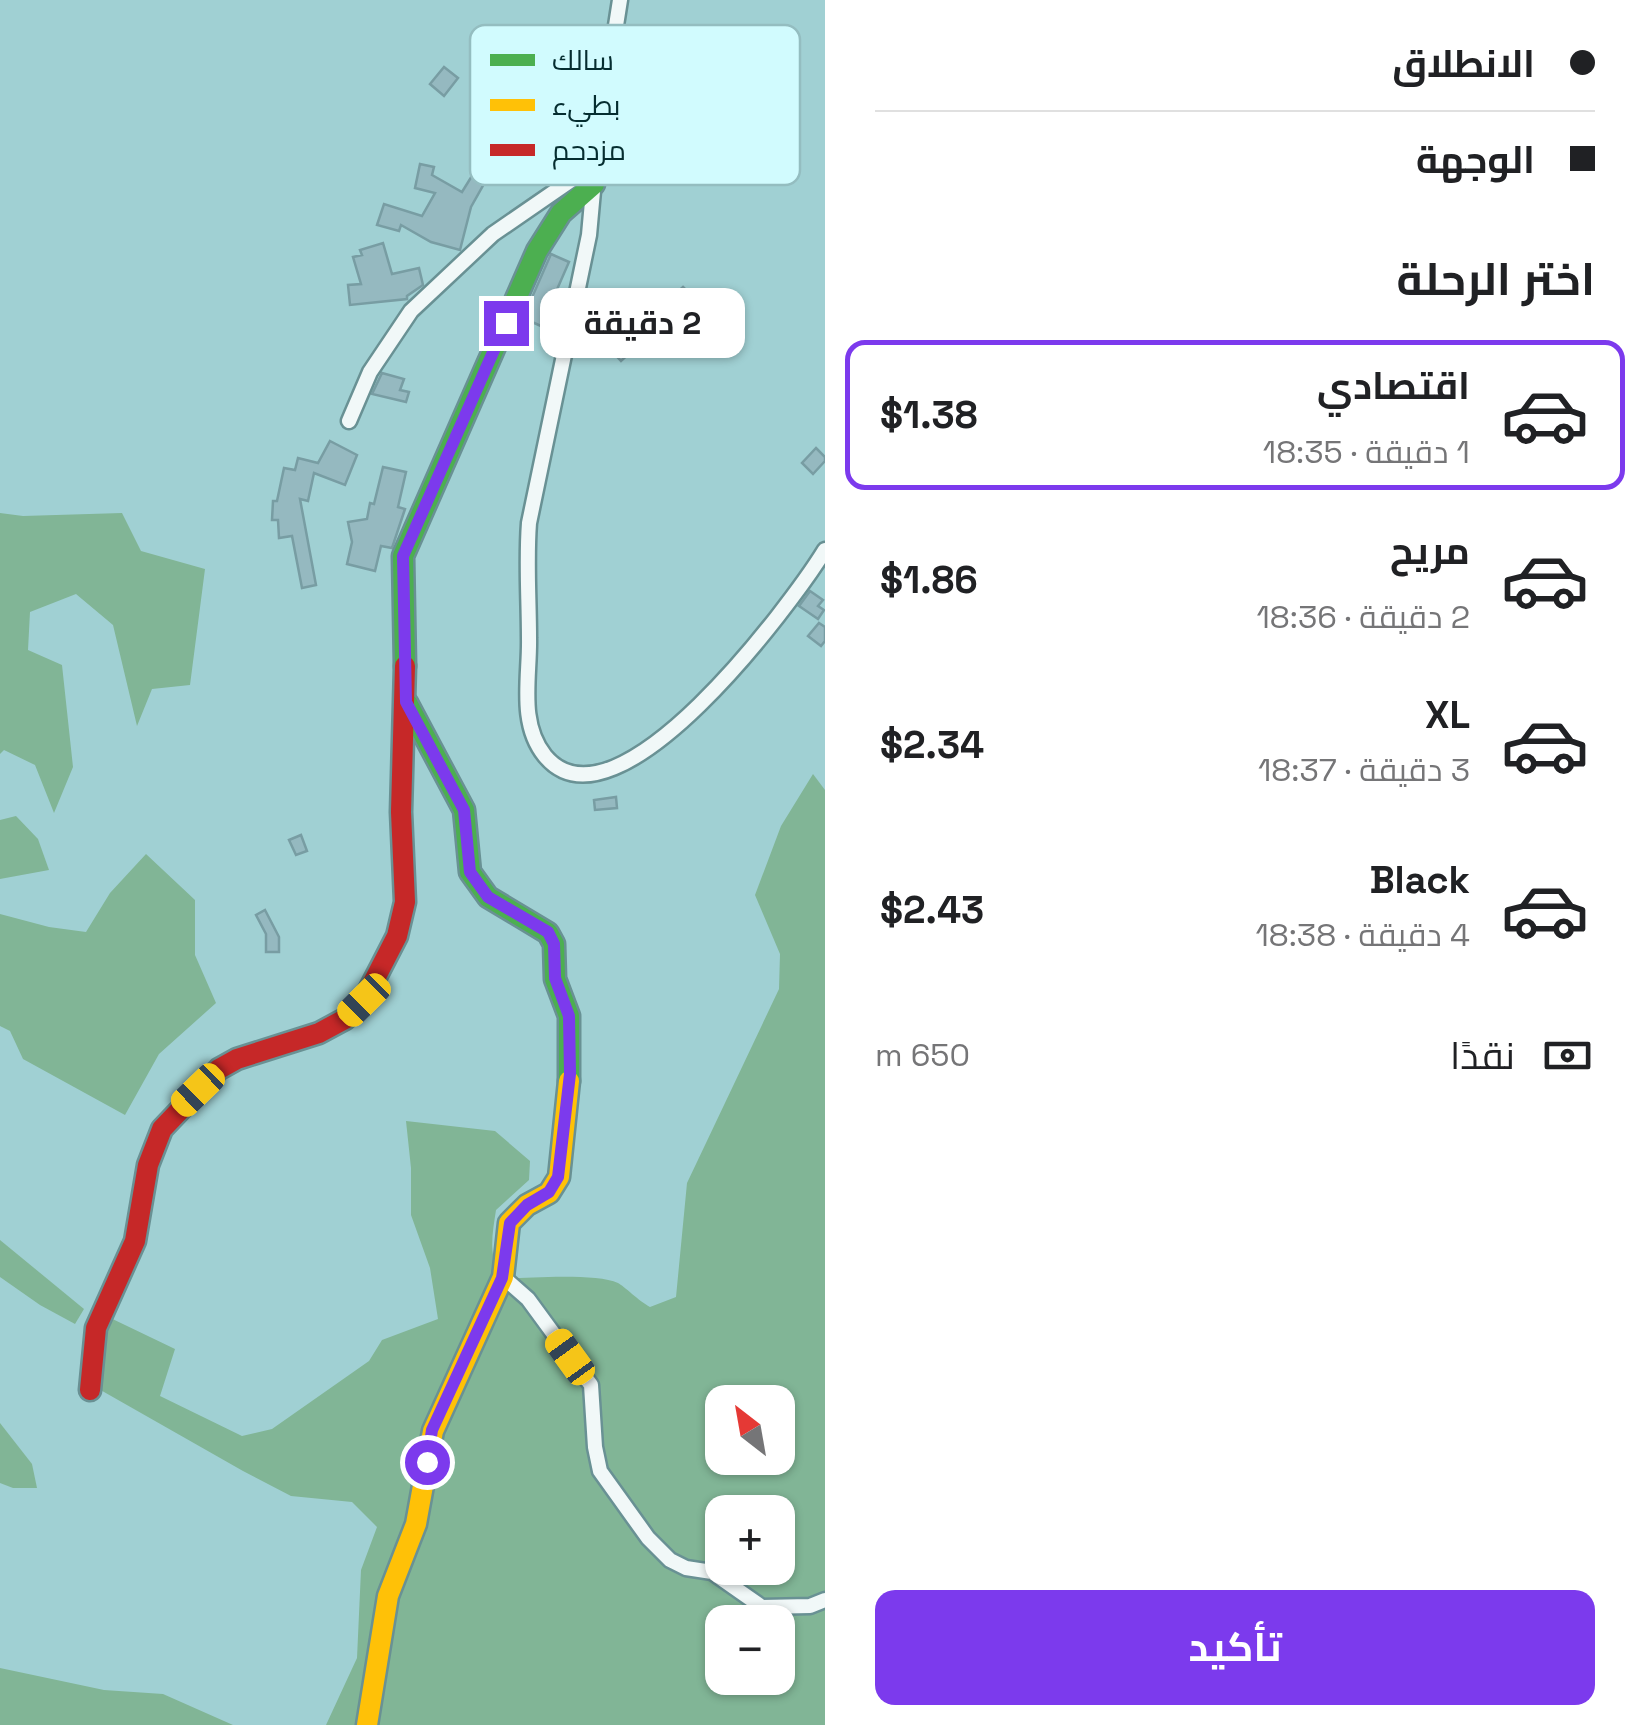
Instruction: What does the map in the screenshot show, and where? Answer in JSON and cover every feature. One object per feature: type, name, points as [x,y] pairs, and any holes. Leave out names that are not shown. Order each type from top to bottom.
[{"type":"street","points":[[616,25],[620,0]]},
{"type":"street","points":[[350,421],[370,372],[411,311],[493,234],[563,185]]},
{"type":"street","points":[[90,1390],[96,1328],[135,1241],[148,1165],[162,1129],[176,1110],[228,1064],[319,1034],[345,1019],[364,1000],[397,936],[405,902],[401,812],[406,702],[403,556],[542,241],[560,213],[593,185]]},
{"type":"street","points":[[594,185],[589,235],[526,555],[526,698],[530,725],[546,757],[572,774],[609,771],[637,758],[667,736],[756,643],[825,550]]},
{"type":"street","points":[[367,1725],[388,1596],[416,1524],[432,1430],[502,1278],[510,1223],[527,1205],[549,1192],[558,1177],[570,1074],[569,1016],[555,978],[554,944],[548,932],[488,897],[470,872],[464,810],[406,702]]},
{"type":"street","points":[[502,1278],[528,1300],[592,1385],[600,1471],[670,1560],[686,1568],[712,1572],[762,1606],[810,1606],[825,1600]]},
{"type":"green space","points":[[0,513],[122,513],[141,551],[205,569],[190,685],[152,689],[137,726],[113,625],[76,594],[30,612],[28,650],[62,665],[73,767],[54,813],[35,765],[4,750],[0,754]]},
{"type":"green space","points":[[813,774],[825,790],[825,1725],[326,1725],[357,1658],[361,1570],[377,1527],[352,1502],[291,1496],[97,1388],[82,1349],[100,1313],[175,1349],[160,1396],[242,1436],[272,1429],[369,1361],[382,1340],[438,1319],[430,1268],[411,1215],[406,1121],[495,1131],[530,1161],[529,1180],[496,1210],[493,1254],[502,1279],[608,1280],[650,1307],[676,1297],[687,1183],[779,989],[780,954],[755,895],[781,826]]},
{"type":"green space","points":[[16,816],[38,839],[49,870],[0,879],[0,820]]},
{"type":"green space","points":[[146,854],[195,900],[195,955],[216,1003],[159,1054],[125,1115],[23,1059],[10,1031],[0,1026],[0,914],[86,932],[110,893]]},
{"type":"green space","points":[[0,1240],[84,1309],[75,1324],[0,1277]]},
{"type":"green space","points":[[0,1423],[32,1464],[37,1488],[13,1488],[0,1483]]},
{"type":"green space","points":[[0,1668],[104,1690],[163,1694],[233,1725],[0,1725]]},
{"type":"building","points":[[444,67],[458,78],[444,96],[430,84]]},
{"type":"building","points":[[420,164],[434,167],[432,175],[462,192],[470,179],[470,185],[483,185],[471,207],[460,250],[431,242],[401,225],[399,231],[377,225],[384,204],[422,216],[435,193],[415,188]]},
{"type":"building","points":[[383,243],[392,274],[419,268],[423,285],[407,299],[350,305],[348,285],[361,284],[353,257],[362,255],[360,250]]},
{"type":"building","points":[[551,254],[569,262],[541,326],[523,318]]},
{"type":"building","points":[[683,287],[692,296],[621,361],[612,351]]},
{"type":"building","points":[[382,373],[404,379],[400,390],[409,392],[406,402],[372,394]]},
{"type":"building","points":[[330,441],[357,455],[345,485],[314,473],[308,501],[300,499],[316,585],[302,588],[292,536],[279,538],[278,520],[272,520],[273,501],[277,501],[284,468],[295,470],[298,458],[318,463]]},
{"type":"building","points":[[816,448],[825,461],[813,474],[802,463]]},
{"type":"building","points":[[383,467],[406,472],[398,507],[405,509],[392,548],[381,546],[375,571],[347,564],[352,542],[348,522],[367,519]]},
{"type":"building","points":[[810,591],[823,600],[818,606],[824,610],[818,619],[799,606]]},
{"type":"building","points":[[819,623],[825,627],[821,646],[808,636]]},
{"type":"building","points":[[616,797],[617,808],[595,810],[594,800]]},
{"type":"building","points":[[301,835],[307,851],[296,855],[289,840]]},
{"type":"building","points":[[265,910],[279,937],[279,952],[266,952],[266,934],[256,915]]},
{"type":"traffic: fast","points":[[405,666],[403,556],[537,251],[561,213],[593,185]]},
{"type":"traffic: fast","points":[[407,703],[464,810],[470,872],[488,897],[548,933],[554,944],[555,979],[569,1016],[569,1081]]},
{"type":"traffic: slow","points":[[367,1725],[388,1596],[416,1524],[433,1431],[503,1277],[509,1223],[527,1205],[549,1193],[559,1177],[569,1081]]},
{"type":"traffic: jam","points":[[90,1390],[96,1328],[135,1241],[148,1165],[162,1129],[219,1069],[237,1059],[319,1033],[345,1019],[364,1000],[397,936],[405,902],[401,812],[405,666]]},
{"type":"route","points":[[427,1462],[432,1430],[502,1278],[510,1223],[527,1205],[549,1192],[558,1177],[570,1074],[569,1016],[555,978],[554,944],[548,932],[496,898],[488,897],[470,872],[464,810],[406,702],[403,556],[506,323]]}]
